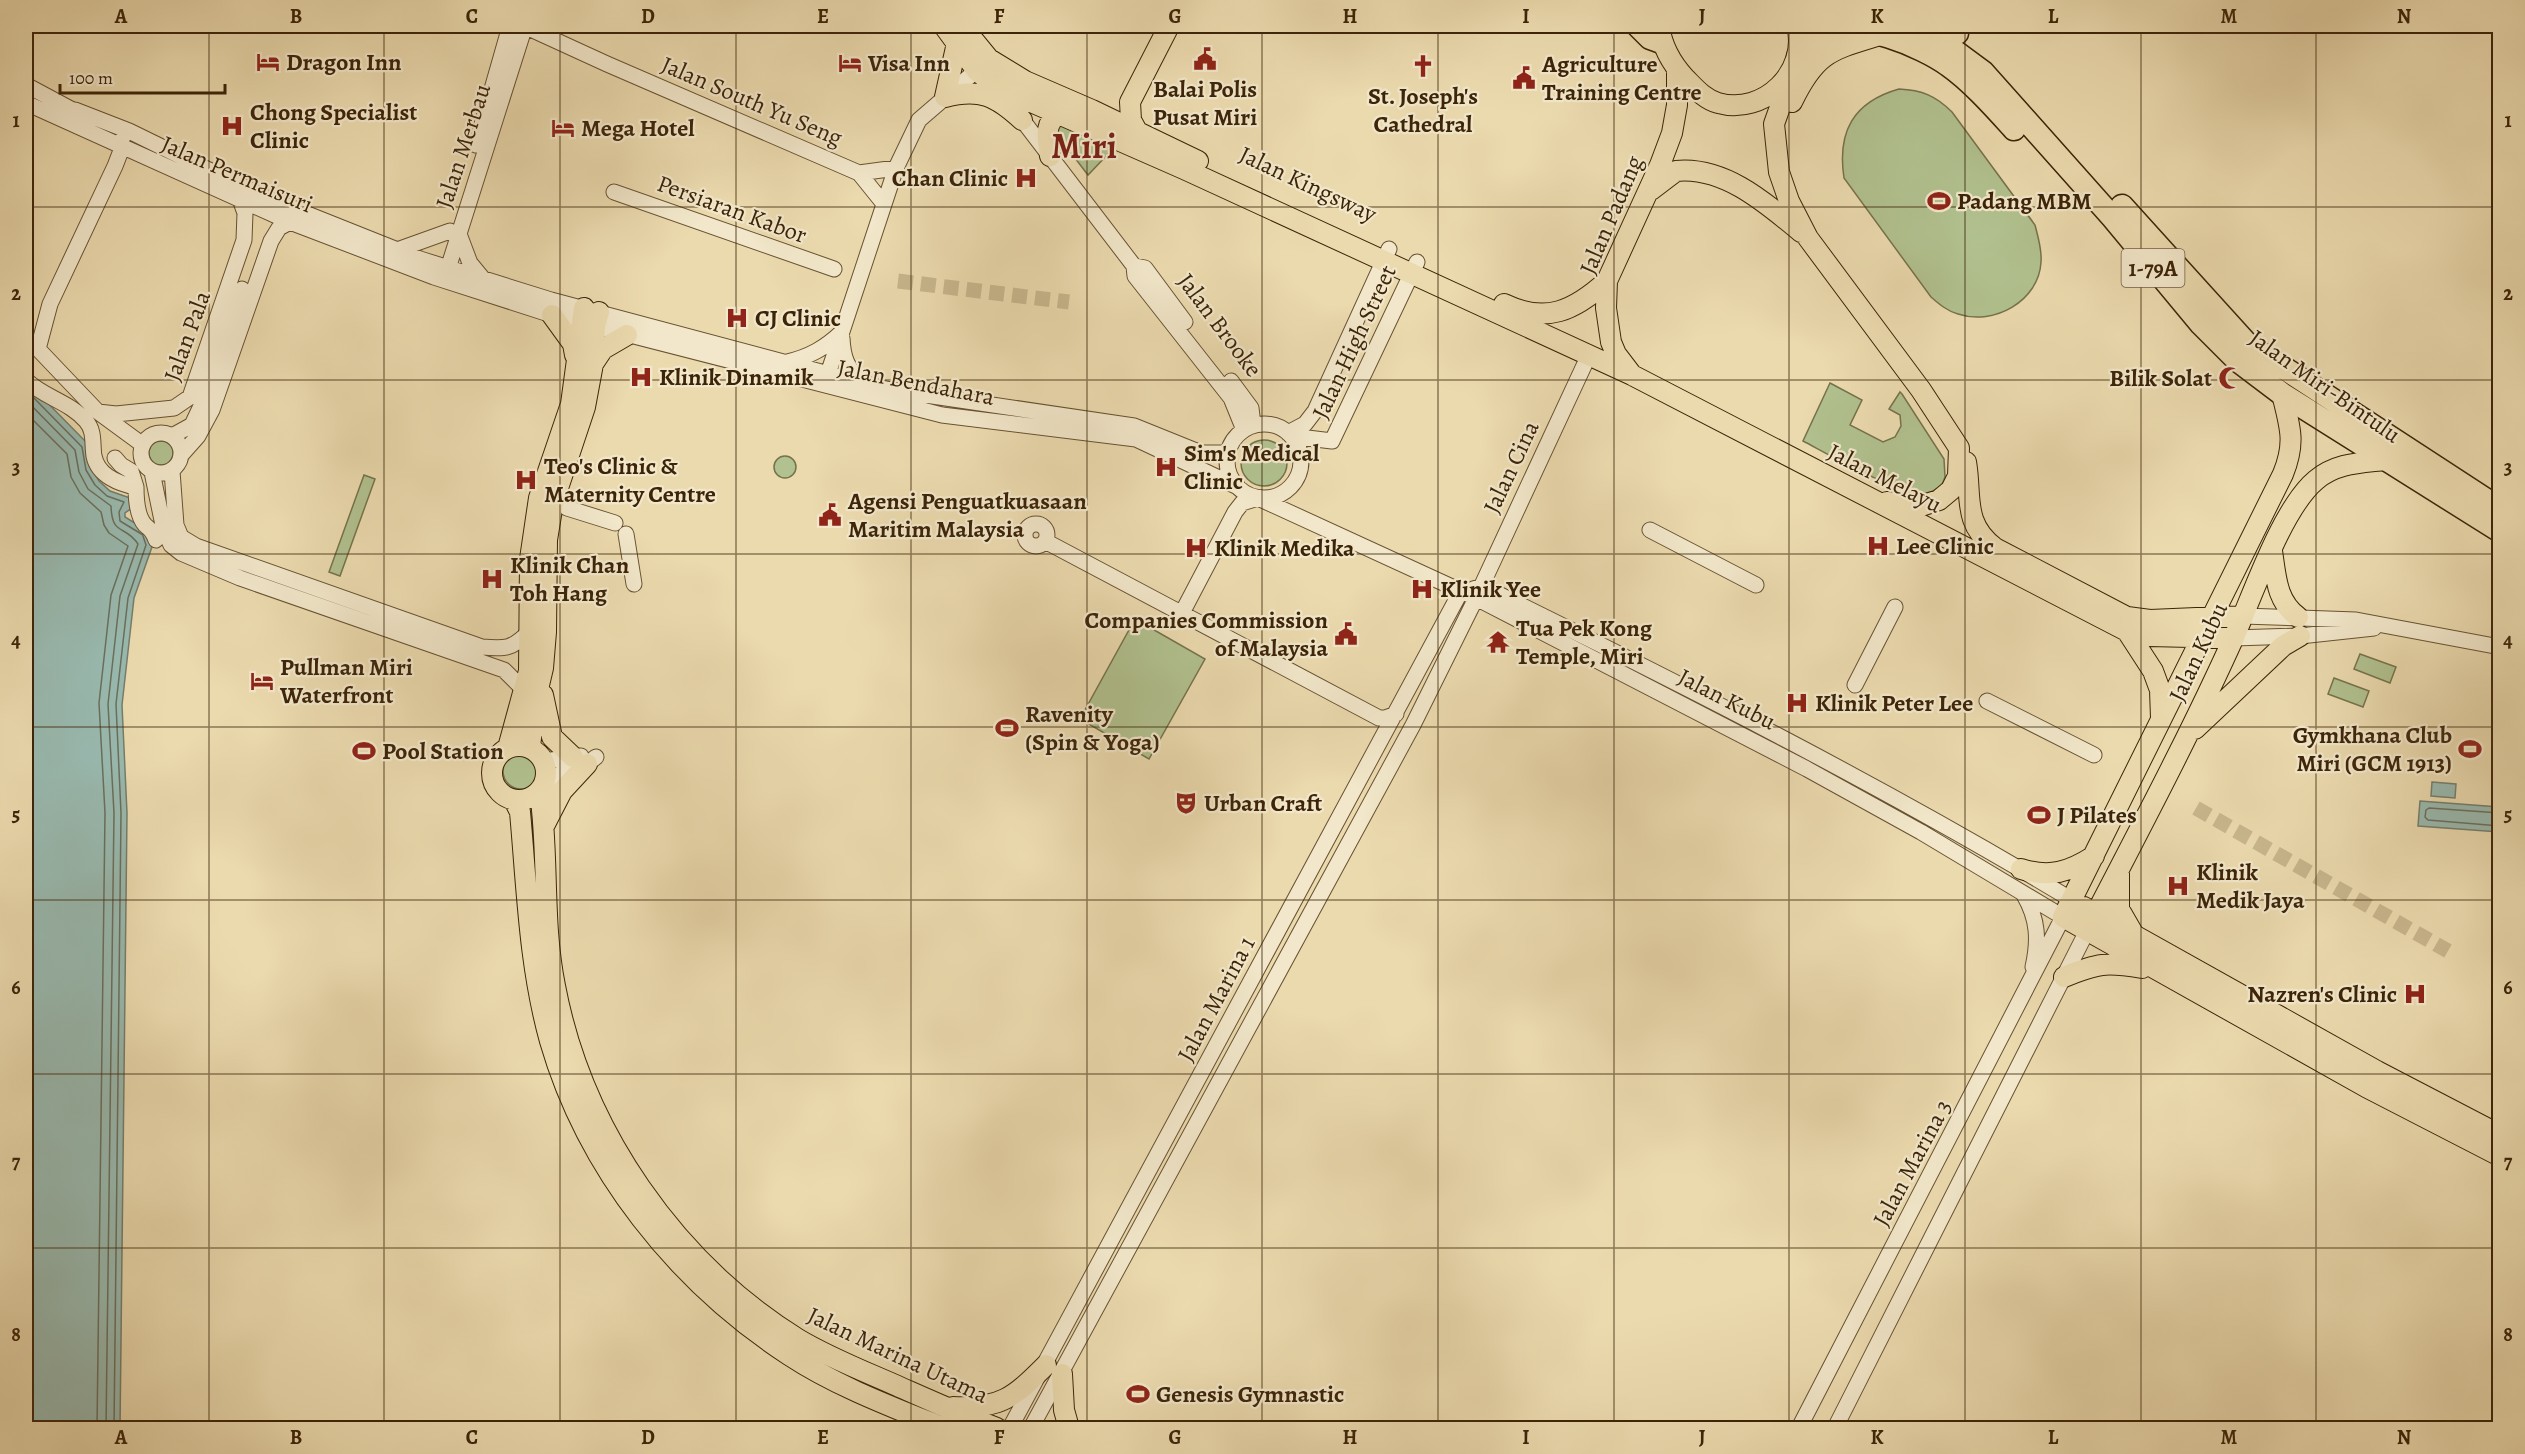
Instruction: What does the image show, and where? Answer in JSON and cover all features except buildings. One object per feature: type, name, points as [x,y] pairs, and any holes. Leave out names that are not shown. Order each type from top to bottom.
[{"type":"highway","points":[[1638,26],[1650,38],[1660,34]]},
{"type":"highway","points":[[1909,26],[1949,33]]},
{"type":"highway","points":[[1795,65],[1825,33],[1844,28],[1859,29],[1895,38],[1947,64],[2002,115],[2104,231],[2158,275]]},
{"type":"highway","name":"Jalan Miri-Bintulu","points":[[1949,33],[2113,218],[2201,324],[2237,360],[2282,394],[2385,460],[2456,493],[2499,509]]},
{"type":"highway","name":"Jalan Miri-Bintulu","points":[[1949,33],[1989,58],[2247,344],[2456,493],[2499,531]]},
{"type":"main road","points":[[944,26],[960,34],[997,87]]},
{"type":"main road","points":[[1092,110],[1109,108],[1115,104],[1127,86],[1158,26]]},
{"type":"main road","points":[[1138,133],[1131,120],[1130,102],[1169,26]]},
{"type":"main road","points":[[1797,26],[1800,44],[1774,124],[1776,159],[1789,201],[1808,238]]},
{"type":"main road","points":[[960,34],[945,97],[965,92],[985,94],[1007,106],[1022,120]]},
{"type":"main road","points":[[1660,34],[1677,69],[1701,95],[1716,103],[1734,106],[1751,104],[1775,91],[1795,65]]},
{"type":"main road","points":[[1776,159],[1786,114],[1813,67],[1831,51],[1880,35]]},
{"type":"main road","name":"Jalan Kingsway","points":[[983,65],[1092,110],[1414,268],[1588,357]]},
{"type":"main road","name":"Jalan Padang","points":[[1632,375],[1616,354],[1611,342],[1606,308],[1607,281],[1647,194],[1671,133],[1677,105],[1677,69]]},
{"type":"main road","name":"Jalan Kingsway","points":[[997,87],[1386,255]]},
{"type":"main road","points":[[1050,156],[1048,129],[1053,117],[1059,114]]},
{"type":"main road","points":[[1647,194],[1676,171],[1689,169],[1701,172],[1744,189],[1767,204],[1808,238]]},
{"type":"main road","name":"Jalan Melayu","points":[[1808,238],[1921,390],[1959,448],[1968,475],[1968,501],[1974,526],[1983,539],[1995,548],[2127,616],[2150,620],[2243,616]]},
{"type":"main road","name":"Jalan Kingsway","points":[[1414,268],[1521,312],[1533,314],[1549,314],[1571,308],[1591,296],[1607,281]]},
{"type":"main road","points":[[552,315],[564,328],[585,362]]},
{"type":"main road","points":[[544,826],[580,760],[552,737],[543,702],[543,668],[546,632],[547,540],[553,503],[580,425],[589,317]]},
{"type":"main road","points":[[508,748],[529,671],[529,521],[585,362],[627,335]]},
{"type":"main road","name":"Jalan Melayu","points":[[1588,357],[1632,375],[2127,631],[2149,636],[2234,638]]},
{"type":"main road","name":"Jalan Kubu","points":[[2067,909],[2162,721],[2291,454],[2292,437],[2282,394]]},
{"type":"main road","points":[[1875,500],[1906,505],[1924,505],[1939,500],[1951,490],[1958,476],[1959,448]]},
{"type":"main road","name":"Jalan Kubu","points":[[2087,931],[2184,740],[2234,638],[2272,551],[2300,498],[2316,480],[2335,467],[2385,460]]},
{"type":"main road","points":[[2184,740],[2283,646],[2299,627],[2280,597],[2272,551]]},
{"type":"main road","points":[[2127,631],[2153,671],[2160,690],[2162,721]]},
{"type":"main road","points":[[530,747],[515,745],[495,759],[492,776],[499,792],[514,800],[532,797],[543,778],[530,747],[543,668]]},
{"type":"main road","name":"Jalan Marina Utama","points":[[543,778],[550,950],[557,996],[567,1036],[589,1097],[626,1168],[654,1208],[693,1251],[730,1287],[764,1315],[826,1354],[997,1428]]},
{"type":"main road","name":"Jalan Marina Utama","points":[[514,800],[520,812],[532,952],[550,1041],[573,1104],[611,1175],[640,1217],[680,1263],[718,1300],[753,1329],[789,1356],[818,1372],[944,1428]]},
{"type":"main road","points":[[2021,870],[2039,874],[2055,873],[2082,864],[2094,856]]},
{"type":"main road","points":[[2119,867],[2117,892],[2120,909],[2135,936]]},
{"type":"main road","name":"Jalan Kubu","points":[[2067,909],[2096,914],[2377,1071],[2499,1135]]},
{"type":"main road","name":"Jalan Kubu","points":[[2067,909],[2087,931],[2366,1087],[2499,1156]]},
{"type":"main road","points":[[2064,977],[2094,964],[2107,963],[2157,971]]},
{"type":"main road","points":[[945,1407],[971,1408],[1002,1402],[1054,1370],[1069,1428]]},
{"type":"street","name":"Jalan Merbau","points":[[455,232],[510,26]]},
{"type":"street","name":"Jalan Merbau","points":[[441,273],[525,26]]},
{"type":"street","name":"Jalan South Yu Seng","points":[[525,26],[586,55],[859,173],[884,204]]},
{"type":"street","points":[[826,380],[896,168],[919,120],[983,65]]},
{"type":"street","points":[[26,85],[120,136],[122,148],[50,303],[38,349],[98,412],[142,445]]},
{"type":"street","name":"Jalan Brooke","points":[[997,87],[1134,266],[1145,268],[1251,408],[1249,428]]},
{"type":"street","name":"Jalan Permaisuri","points":[[26,103],[241,202],[290,222],[441,273]]},
{"type":"street","name":"Jalan Permaisuri","points":[[75,110],[129,131],[262,196],[397,250],[441,273]]},
{"type":"street","points":[[859,173],[896,168]]},
{"type":"street","name":"Persiaran Kabor","points":[[614,192],[834,269]]},
{"type":"street","points":[[182,454],[177,441],[172,436],[159,433],[152,435],[142,445],[141,457],[143,463],[152,472],[159,474],[172,471],[177,467],[182,454],[198,436],[241,289],[245,213],[241,202]]},
{"type":"street","points":[[241,289],[279,228],[290,222]]},
{"type":"street","points":[[397,250],[455,232],[470,263],[484,279]]},
{"type":"street","points":[[244,240],[271,241]]},
{"type":"street","name":"Jalan High Street","points":[[1290,434],[1305,424],[1315,411],[1386,255]]},
{"type":"street","name":"Jalan High Street","points":[[1290,434],[1332,441],[1414,268]]},
{"type":"street","name":"Jalan Bendahara","points":[[441,273],[484,279],[589,317],[627,335],[826,380],[942,415],[1130,438],[1238,487]]},
{"type":"street","name":"Jalan Bendahara","points":[[441,273],[552,315],[589,317],[782,363],[826,380],[866,384],[935,398],[1134,426],[1201,453],[1228,453]]},
{"type":"street","name":"Jalan Pala","points":[[98,412],[116,414],[174,408],[190,397],[241,289]]},
{"type":"street","points":[[782,363],[805,358],[829,344],[842,332]]},
{"type":"street","points":[[842,332],[845,363],[852,373],[866,384]]},
{"type":"street","name":"Jalan Cina","points":[[1479,592],[1588,357]]},
{"type":"street","points":[[26,380],[37,391],[69,406],[87,422],[99,443],[121,465],[131,471],[142,519],[144,524],[152,529],[156,540]]},
{"type":"street","points":[[172,436],[183,432],[206,408]]},
{"type":"street","points":[[1182,613],[1235,512],[1242,503],[1258,498],[1280,495],[1287,490],[1298,475],[1301,457],[1290,434],[1272,425],[1249,428],[1237,436],[1228,453],[1229,472],[1238,487],[1245,493],[1258,498],[1461,591],[1479,592]]},
{"type":"street","points":[[93,433],[94,459],[105,474],[118,483],[136,486]]},
{"type":"street","points":[[172,471],[176,525],[181,537],[196,546],[482,647],[504,649],[517,644],[529,632]]},
{"type":"street","points":[[152,472],[164,530],[171,545],[181,553],[250,581],[504,670],[525,691]]},
{"type":"street","points":[[567,508],[615,523]]},
{"type":"street","points":[[126,515],[132,514],[142,519]]},
{"type":"street","points":[[1650,530],[1756,585]]},
{"type":"street","points":[[626,534],[634,584]]},
{"type":"street","points":[[1045,541],[1379,718],[1396,714]]},
{"type":"street","name":"Jalan Marina 1","points":[[1032,1428],[1054,1370],[1130,1203],[1461,591]]},
{"type":"street","name":"Jalan Kubu","points":[[1479,592],[1814,756],[1927,816],[2021,870],[2067,909]]},
{"type":"street","name":"Jalan Kubu","points":[[1479,592],[1921,832],[2022,893],[2067,909]]},
{"type":"street","name":"Jalan Marina 1","points":[[1010,1428],[1054,1370],[1413,725],[1479,592]]},
{"type":"street","points":[[1855,685],[1895,607]]},
{"type":"street","points":[[2243,616],[2299,627]]},
{"type":"street","points":[[2234,638],[2299,627],[2386,627],[2499,647]]},
{"type":"street","points":[[1987,701],[2094,754]]},
{"type":"street","points":[[543,778],[574,766],[580,760]]},
{"type":"street","points":[[2022,893],[2033,910],[2036,924],[2036,953],[2030,985]]},
{"type":"street","name":"Jalan Marina 3","points":[[1799,1428],[2030,985],[2067,909]]},
{"type":"street","name":"Jalan Marina 3","points":[[1834,1428],[2087,931]]},
{"type":"green space","name":"Padang MBM","points":[[1899,89],[1928,95],[1952,112],[2035,225],[2041,252],[2038,276],[2023,299],[2000,313],[1972,317],[1954,313],[1940,305],[1931,297],[1844,178],[1843,147],[1852,121],[1870,102]]},
{"type":"green space","points":[[1060,123],[1101,139],[1110,149],[1088,175],[1055,132]]},
{"type":"green space","points":[[1830,383],[1862,400],[1850,425],[1883,442],[1895,437],[1901,426],[1900,415],[1889,409],[1900,392],[1944,459],[1945,477],[1942,485],[1926,493],[1899,488],[1864,473],[1803,441]]},
{"type":"green space","points":[[1264,440],[1280,447],[1287,463],[1280,479],[1264,486],[1248,479],[1241,463],[1248,447]]},
{"type":"green space","points":[[161,441],[170,444],[173,453],[170,462],[161,465],[152,462],[149,453],[152,444]]},
{"type":"green space","points":[[785,456],[793,459],[796,467],[793,475],[785,478],[777,475],[774,467],[777,459]]},
{"type":"green space","points":[[364,475],[375,479],[340,576],[329,572]]},
{"type":"green space","points":[[1135,619],[1205,659],[1149,759],[1080,719]]},
{"type":"green space","points":[[2360,654],[2396,667],[2390,683],[2354,669]]},
{"type":"green space","points":[[2334,678],[2369,691],[2363,707],[2328,694]]},
{"type":"green space","points":[[521,753],[534,758],[539,771],[534,784],[521,789],[508,784],[503,771],[508,758]]},
{"type":"water","points":[[26,381],[88,444],[92,468],[99,481],[110,491],[133,499],[132,508],[125,513],[125,517],[143,528],[153,544],[134,598],[122,705],[127,813],[120,1428],[26,1428]]},
{"type":"water","points":[[2432,782],[2456,784],[2455,798],[2431,796]]},
{"type":"water","points":[[2420,801],[2499,807],[2499,832],[2418,826]]},
{"type":"tunnel","points":[[898,281],[1069,302]]},
{"type":"tunnel","points":[[2196,808],[2448,951]]},
{"type":"place","name":"Balai Polis Pusat Miri","points":[[1205,59]]},
{"type":"place","name":"Dragon Inn","points":[[268,62]]},
{"type":"place","name":"Visa Inn","points":[[850,63]]},
{"type":"place","name":"St. Joseph's Cathedral","points":[[1423,66]]},
{"type":"place","name":"Agriculture Training Centre","points":[[1524,78]]},
{"type":"place","name":"Chong Specialist Clinic","points":[[232,126]]},
{"type":"place","name":"Mega Hotel","points":[[563,128]]},
{"type":"place","name":"Chan Clinic","points":[[1026,178]]},
{"type":"place","name":"Padang MBM","points":[[1939,201]]},
{"type":"place","name":"CJ Clinic","points":[[737,318]]},
{"type":"place","name":"Klinik Dinamik","points":[[641,377]]},
{"type":"place","name":"Bilik Solat","points":[[2230,378]]},
{"type":"place","name":"Sim's Medical Clinic","points":[[1166,467]]},
{"type":"place","name":"Teo's Clinic & Maternity Centre","points":[[526,480]]},
{"type":"place","name":"Agensi Penguatkuasaan Maritim Malaysia","points":[[830,515]]},
{"type":"place","name":"Lee Clinic","points":[[1878,546]]},
{"type":"place","name":"Klinik Medika","points":[[1196,548]]},
{"type":"place","name":"Klinik Chan Toh Hang","points":[[492,579]]},
{"type":"place","name":"Klinik Yee","points":[[1422,589]]},
{"type":"place","name":"Companies Commission of Malaysia","points":[[1346,634]]},
{"type":"place","name":"Tua Pek Kong Temple, Miri","points":[[1498,642]]},
{"type":"place","name":"Pullman Miri Waterfront","points":[[262,681]]},
{"type":"place","name":"Klinik Peter Lee","points":[[1797,703]]},
{"type":"place","name":"Ravenity (Spin & Yoga)","points":[[1007,728]]},
{"type":"place","name":"Gymkhana Club Miri (GCM 1913)","points":[[2470,749]]},
{"type":"place","name":"Pool Station","points":[[364,751]]},
{"type":"place","name":"Urban Craft","points":[[1186,803]]},
{"type":"place","name":"J Pilates","points":[[2039,815]]},
{"type":"place","name":"Klinik Medik Jaya","points":[[2178,886]]},
{"type":"place","name":"Nazren's Clinic","points":[[2415,994]]},
{"type":"place","name":"Genesis Gymnastic","points":[[1138,1394]]},
{"type":"district","name":"Miri","points":[[1084,145]]}]
